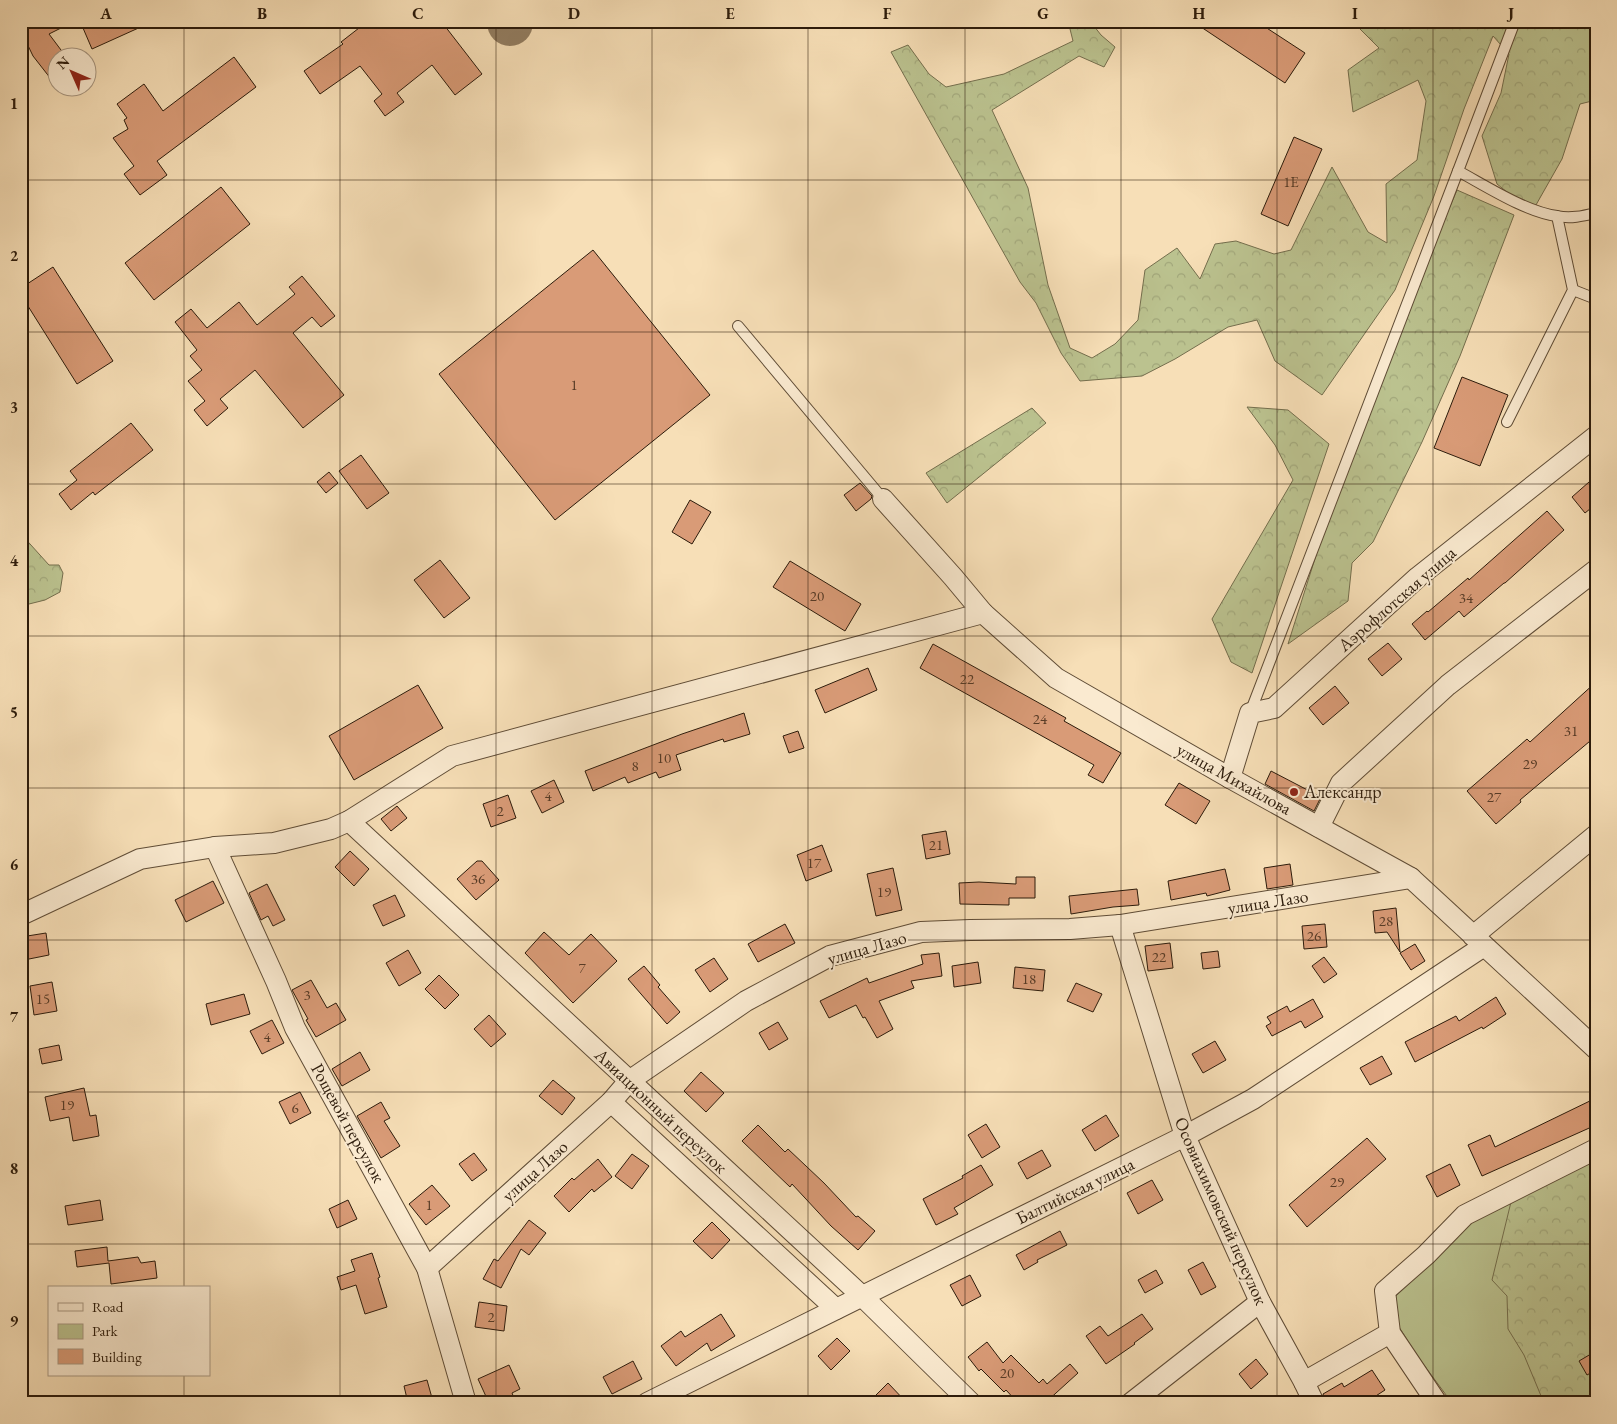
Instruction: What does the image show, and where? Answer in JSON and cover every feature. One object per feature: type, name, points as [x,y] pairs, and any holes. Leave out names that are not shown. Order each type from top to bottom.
[{"type":"street","name":"Аэрофлотская улица","points":[[1250,713],[1274,708],[1418,578],[1596,436]]},
{"type":"street","name":"улица Михайлова","points":[[883,499],[983,613],[1056,678],[1230,778],[1411,878],[1478,941],[1594,1043]]},
{"type":"street","points":[[1319,827],[1341,782],[1448,685],[1596,570]]},
{"type":"street","points":[[21,915],[140,859],[215,847],[274,843],[331,829],[348,821],[452,756],[983,613]]},
{"type":"street","points":[[1230,778],[1250,713]]},
{"type":"street","name":"Авиационный переулок","points":[[348,821],[863,1297],[971,1403]]},
{"type":"street","name":"Балтийская улица","points":[[647,1403],[1185,1136],[1253,1099],[1478,941],[1596,835]]},
{"type":"street","name":"Рощевой переулок","points":[[215,847],[276,981],[295,1028],[427,1268],[466,1403]]},
{"type":"street","name":"улица Лазо","points":[[427,1268],[611,1102],[629,1081],[746,1001],[830,956],[921,932],[1070,929],[1120,925],[1411,878]]},
{"type":"street","name":"Осовиахимовский переулок","points":[[1120,925],[1185,1136],[1260,1302],[1314,1403]]},
{"type":"street","name":"Авиационный переулок","points":[[611,1102],[836,1309]]},
{"type":"street","points":[[1438,1403],[1390,1333],[1385,1291],[1426,1255],[1466,1215],[1596,1149]]},
{"type":"street","points":[[1131,1403],[1260,1302]]},
{"type":"street","points":[[1304,1382],[1390,1333]]},
{"type":"lane","points":[[1250,713],[1515,21]]},
{"type":"lane","points":[[1458,171],[1524,206],[1557,216],[1576,217],[1596,213]]},
{"type":"lane","points":[[1507,422],[1573,290],[1557,216]]},
{"type":"lane","points":[[1573,290],[1596,299]]},
{"type":"lane","points":[[738,326],[883,499]]},
{"type":"green space","points":[[1068,21],[1090,21],[1101,35],[1115,47],[1104,67],[1079,56],[992,110],[1028,188],[1048,285],[1070,348],[1092,358],[1115,344],[1138,320],[1145,270],[1177,248],[1200,279],[1215,244],[1236,241],[1274,254],[1291,250],[1332,167],[1368,232],[1387,243],[1386,184],[1417,160],[1426,101],[1418,80],[1353,112],[1348,70],[1379,48],[1352,21],[1596,21],[1596,100],[1580,104],[1562,159],[1532,212],[1497,184],[1482,136],[1501,93],[1509,54],[1493,36],[1464,109],[1434,196],[1395,290],[1322,395],[1275,361],[1257,320],[1228,327],[1175,359],[1142,376],[1080,381],[1061,353],[1036,303],[1020,282],[891,52],[908,45],[929,74],[946,87],[1004,74],[1073,41]]},
{"type":"green space","points":[[1457,190],[1514,215],[1460,356],[1422,442],[1373,542],[1352,563],[1348,601],[1288,644],[1360,416]]},
{"type":"green space","points":[[1247,407],[1288,410],[1329,444],[1252,673],[1231,662],[1212,619],[1293,480],[1275,445]]},
{"type":"green space","points":[[1032,408],[1046,423],[947,503],[926,473]]},
{"type":"green space","points":[[21,534],[49,565],[59,565],[63,573],[60,592],[45,600],[21,606]]},
{"type":"green space","points":[[1596,1159],[1596,1403],[1452,1403],[1418,1357],[1399,1327],[1395,1297],[1472,1222]]},
{"type":"green space","points":[[1596,1159],[1596,1403],[1544,1403],[1524,1355],[1508,1329],[1507,1296],[1492,1280],[1511,1202]]},
{"type":"building","points":[[34,21],[75,21],[49,34],[60,48],[48,48],[48,75],[33,56],[21,31],[21,27]]},
{"type":"building","points":[[80,21],[154,21],[94,48],[92,48]]},
{"type":"building","points":[[368,21],[441,21],[482,74],[455,95],[432,65],[397,93],[404,102],[385,116],[374,101],[382,94],[360,66],[320,94],[304,71],[343,44],[341,42]]},
{"type":"building","points":[[1192,21],[1256,21],[1305,53],[1285,83]]},
{"type":"building","points":[[234,57],[256,87],[157,161],[167,175],[140,195],[124,174],[134,166],[113,138],[128,129],[124,120],[127,118],[117,104],[144,84],[163,111]]},
{"type":"building","points":[[1294,137],[1322,149],[1288,226],[1261,214]]},
{"type":"building","points":[[221,187],[250,224],[154,300],[125,263]]},
{"type":"building","points":[[593,250],[710,395],[555,520],[439,374]]},
{"type":"building","points":[[53,267],[113,361],[77,384],[21,295],[21,288]]},
{"type":"building","points":[[302,276],[335,316],[321,327],[312,317],[293,333],[344,395],[303,428],[255,370],[220,399],[228,408],[207,426],[194,410],[205,401],[188,381],[202,370],[190,356],[197,350],[175,322],[191,309],[207,328],[239,302],[257,325],[295,294],[289,287]]},
{"type":"building","points":[[1462,377],[1508,395],[1480,466],[1434,448]]},
{"type":"building","points":[[131,423],[153,450],[95,495],[93,492],[71,510],[59,494],[77,480],[70,471]]},
{"type":"building","points":[[361,455],[389,493],[367,509],[339,471]]},
{"type":"building","points":[[329,472],[338,483],[326,493],[317,482]]},
{"type":"building","points":[[1589,482],[1596,490],[1596,504],[1585,513],[1572,497]]},
{"type":"building","points":[[860,483],[872,496],[871,499],[856,511],[844,495]]},
{"type":"building","points":[[690,500],[711,512],[692,544],[672,532]]},
{"type":"building","points":[[1547,511],[1564,530],[1464,617],[1459,611],[1425,640],[1412,624],[1468,578],[1469,580]]},
{"type":"building","points":[[440,560],[470,598],[444,618],[414,580]]},
{"type":"building","points":[[790,561],[861,604],[845,631],[773,587]]},
{"type":"building","points":[[1388,643],[1402,659],[1382,676],[1368,659]]},
{"type":"building","points":[[933,644],[1066,718],[1064,721],[1121,753],[1103,783],[1088,775],[1094,765],[920,668]]},
{"type":"building","points":[[868,668],[877,690],[825,713],[815,690]]},
{"type":"building","points":[[1596,682],[1596,736],[1520,800],[1521,802],[1496,824],[1467,791],[1527,739],[1530,742]]},
{"type":"building","points":[[418,685],[443,728],[354,780],[329,736]]},
{"type":"building","points":[[1335,686],[1349,703],[1323,725],[1309,708]]},
{"type":"building","points":[[744,713],[750,734],[724,742],[723,739],[676,755],[681,770],[659,778],[656,772],[628,783],[625,777],[593,791],[585,771],[682,734]]},
{"type":"building","points":[[798,731],[804,748],[789,753],[783,736]]},
{"type":"building","name":"Александр","points":[[1271,771],[1321,797],[1314,811],[1265,784]]},
{"type":"building","points":[[554,780],[564,802],[542,813],[531,791]]},
{"type":"building","points":[[1179,783],[1210,801],[1196,824],[1165,805]]},
{"type":"building","points":[[508,795],[516,818],[491,827],[483,804]]},
{"type":"building","points":[[397,806],[407,818],[391,831],[381,819]]},
{"type":"building","points":[[946,831],[950,854],[926,859],[922,835]]},
{"type":"building","points":[[822,845],[832,871],[806,881],[797,855]]},
{"type":"building","points":[[350,851],[369,869],[354,886],[335,867]]},
{"type":"building","points":[[477,861],[482,861],[499,880],[476,900],[457,879]]},
{"type":"building","points":[[1290,864],[1293,885],[1267,889],[1264,868]]},
{"type":"building","points":[[893,868],[902,910],[876,916],[867,874]]},
{"type":"building","points":[[1225,869],[1230,890],[1207,896],[1206,893],[1171,900],[1168,881]]},
{"type":"building","points":[[1016,877],[1035,877],[1035,898],[1009,898],[1009,905],[960,904],[959,883],[1016,884]]},
{"type":"building","points":[[213,881],[224,903],[186,922],[175,900]]},
{"type":"building","points":[[267,884],[285,920],[273,926],[268,916],[261,920],[249,893]]},
{"type":"building","points":[[1137,889],[1139,905],[1071,914],[1069,896]]},
{"type":"building","points":[[395,895],[405,916],[383,926],[373,905]]},
{"type":"building","points":[[1396,908],[1400,952],[1387,932],[1375,933],[1373,911]]},
{"type":"building","points":[[785,924],[795,943],[758,962],[748,944]]},
{"type":"building","points":[[1325,924],[1327,947],[1304,949],[1302,926]]},
{"type":"building","points":[[544,932],[569,955],[591,934],[617,961],[573,1003],[525,953]]},
{"type":"building","points":[[46,933],[49,955],[24,960],[21,937]]},
{"type":"building","points":[[1170,943],[1173,968],[1148,971],[1145,946]]},
{"type":"building","points":[[1415,944],[1425,961],[1411,970],[1400,953]]},
{"type":"building","points":[[408,950],[421,973],[399,986],[386,963]]},
{"type":"building","points":[[1218,951],[1220,967],[1203,969],[1201,953]]},
{"type":"building","points":[[939,953],[942,976],[911,981],[914,988],[879,1001],[893,1029],[877,1038],[856,1005],[829,1018],[820,1001],[867,978],[869,983],[923,964],[921,955]]},
{"type":"building","points":[[1324,957],[1337,974],[1324,983],[1312,966]]},
{"type":"building","points":[[714,958],[728,979],[710,992],[695,970]]},
{"type":"building","points":[[978,962],[981,983],[954,987],[952,966]]},
{"type":"building","points":[[644,966],[660,985],[658,987],[680,1012],[667,1024],[628,979]]},
{"type":"building","points":[[1015,967],[1045,970],[1043,991],[1013,988]]},
{"type":"building","points":[[439,975],[459,995],[445,1009],[425,989]]},
{"type":"building","points":[[311,980],[327,1008],[336,1003],[346,1020],[316,1037],[292,990]]},
{"type":"building","points":[[52,982],[57,1011],[34,1015],[30,986]]},
{"type":"building","points":[[1076,983],[1102,994],[1093,1012],[1067,1001]]},
{"type":"building","points":[[244,994],[250,1014],[211,1025],[206,1004]]},
{"type":"building","points":[[1496,997],[1506,1014],[1483,1029],[1482,1027],[1415,1062],[1405,1042],[1456,1016],[1459,1021]]},
{"type":"building","points":[[1313,999],[1323,1017],[1305,1028],[1301,1021],[1272,1036],[1266,1026],[1271,1023],[1267,1017],[1287,1006],[1290,1012]]},
{"type":"building","points":[[489,1015],[506,1034],[491,1047],[474,1029]]},
{"type":"building","points":[[272,1020],[284,1043],[262,1054],[250,1031]]},
{"type":"building","points":[[778,1022],[788,1039],[769,1050],[759,1033]]},
{"type":"building","points":[[1215,1041],[1226,1060],[1203,1073],[1192,1054]]},
{"type":"building","points":[[59,1045],[62,1060],[42,1064],[39,1049]]},
{"type":"building","points":[[360,1052],[370,1070],[342,1086],[332,1069]]},
{"type":"building","points":[[1382,1056],[1392,1074],[1370,1085],[1360,1068]]},
{"type":"building","points":[[701,1072],[724,1093],[706,1112],[684,1091]]},
{"type":"building","points":[[553,1080],[575,1098],[562,1115],[539,1096]]},
{"type":"building","points":[[84,1088],[90,1116],[96,1115],[99,1136],[73,1141],[69,1117],[50,1121],[45,1097]]},
{"type":"building","points":[[300,1092],[311,1113],[290,1124],[279,1102]]},
{"type":"building","points":[[1596,1098],[1596,1125],[1482,1176],[1468,1145],[1490,1135],[1495,1147]]},
{"type":"building","points":[[381,1102],[390,1118],[384,1121],[400,1146],[381,1158],[357,1116]]},
{"type":"building","points":[[1106,1115],[1119,1136],[1095,1151],[1082,1130]]},
{"type":"building","points":[[986,1124],[1000,1147],[982,1158],[968,1135]]},
{"type":"building","points":[[758,1125],[785,1152],[788,1149],[856,1217],[858,1216],[875,1231],[858,1250],[831,1226],[792,1184],[790,1187],[742,1141]]},
{"type":"building","points":[[1367,1138],[1386,1159],[1307,1227],[1289,1205]]},
{"type":"building","points":[[1042,1150],[1051,1166],[1027,1179],[1018,1163]]},
{"type":"building","points":[[474,1153],[487,1170],[472,1181],[459,1164]]},
{"type":"building","points":[[632,1154],[649,1166],[632,1189],[615,1176]]},
{"type":"building","points":[[598,1159],[612,1177],[594,1192],[592,1189],[569,1212],[554,1196],[572,1178],[574,1180]]},
{"type":"building","points":[[1450,1164],[1460,1185],[1437,1197],[1426,1176]]},
{"type":"building","points":[[981,1165],[993,1185],[954,1208],[958,1214],[936,1225],[923,1199],[963,1178],[962,1176]]},
{"type":"building","points":[[1152,1180],[1163,1200],[1138,1214],[1127,1193]]},
{"type":"building","points":[[432,1185],[450,1206],[426,1225],[409,1204]]},
{"type":"building","points":[[100,1200],[103,1220],[68,1225],[65,1206]]},
{"type":"building","points":[[348,1200],[357,1219],[337,1228],[329,1209]]},
{"type":"building","points":[[529,1220],[546,1233],[529,1255],[521,1249],[501,1288],[483,1279],[494,1259],[498,1261]]},
{"type":"building","points":[[712,1222],[730,1240],[712,1259],[693,1241]]},
{"type":"building","points":[[1060,1231],[1067,1245],[1037,1260],[1038,1262],[1024,1270],[1016,1255]]},
{"type":"building","points":[[107,1247],[108,1261],[138,1257],[141,1263],[155,1261],[157,1278],[111,1284],[109,1263],[77,1267],[75,1251]]},
{"type":"building","points":[[372,1253],[387,1307],[365,1314],[356,1285],[341,1290],[337,1277],[355,1271],[351,1260]]},
{"type":"building","points":[[1203,1262],[1216,1287],[1201,1295],[1188,1270]]},
{"type":"building","points":[[1156,1270],[1163,1283],[1145,1293],[1138,1280]]},
{"type":"building","points":[[970,1275],[981,1296],[962,1306],[950,1285]]},
{"type":"building","points":[[479,1302],[507,1306],[504,1331],[475,1327]]},
{"type":"building","points":[[721,1314],[735,1336],[711,1351],[707,1343],[676,1366],[661,1346],[681,1331],[685,1337]]},
{"type":"building","points":[[1142,1314],[1153,1329],[1106,1364],[1086,1336],[1100,1326],[1108,1336]]},
{"type":"building","points":[[837,1338],[850,1351],[831,1370],[818,1356]]},
{"type":"building","points":[[987,1342],[1003,1363],[1011,1355],[1039,1383],[1043,1379],[1047,1384],[1070,1364],[1078,1373],[1045,1403],[1018,1403],[981,1369],[979,1371],[968,1357]]},
{"type":"building","points":[[1596,1351],[1596,1370],[1587,1375],[1579,1361]]},
{"type":"building","points":[[1256,1359],[1268,1374],[1251,1389],[1239,1374]]},
{"type":"building","points":[[633,1361],[642,1379],[612,1394],[603,1377]]},
{"type":"building","points":[[509,1365],[520,1389],[512,1393],[516,1403],[489,1403],[478,1379]]},
{"type":"building","points":[[1372,1370],[1385,1390],[1365,1403],[1326,1403],[1323,1394],[1342,1383],[1344,1387]]},
{"type":"building","points":[[427,1380],[432,1398],[408,1403],[404,1386]]},
{"type":"building","points":[[888,1383],[907,1403],[868,1403]]},
{"type":"place","name":"Александр","points":[[1294,792]]}]
